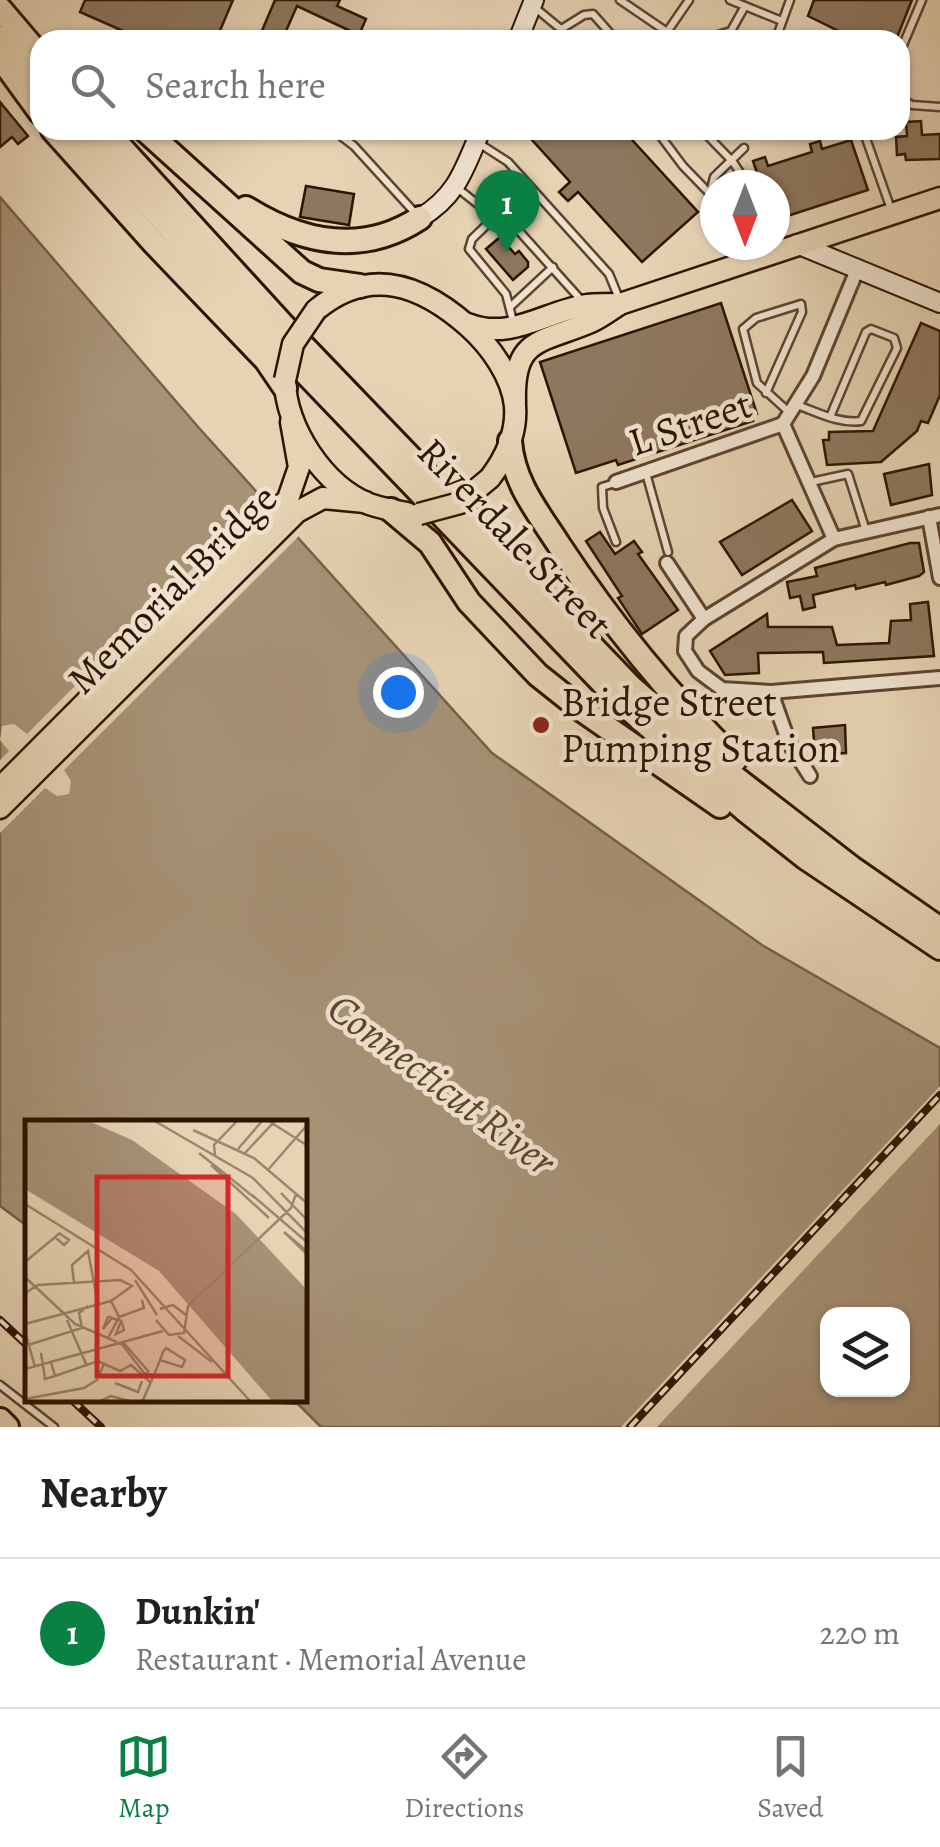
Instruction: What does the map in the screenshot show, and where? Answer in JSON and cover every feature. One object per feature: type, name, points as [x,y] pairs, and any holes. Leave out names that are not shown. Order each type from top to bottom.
[{"type":"highway","points":[[8,0],[38,30]]},
{"type":"highway","points":[[0,9],[30,44]]},
{"type":"highway","points":[[0,38],[30,72]]},
{"type":"highway","points":[[0,57],[30,98]]},
{"type":"highway","points":[[62,140],[284,384]]},
{"type":"highway","name":"Riverdale Street","points":[[90,140],[225,289],[610,690],[745,810],[940,929]]},
{"type":"highway","name":"Riverdale Street","points":[[113,140],[281,323],[632,686],[815,852],[940,948]]},
{"type":"highway","points":[[156,140],[306,274],[328,282],[360,286]]},
{"type":"highway","points":[[211,188],[290,232],[328,242],[376,238],[420,218]]},
{"type":"highway","points":[[510,442],[520,484],[614,627],[815,852]]},
{"type":"highway","points":[[391,510],[430,543],[485,621],[552,688],[723,808],[815,852]]},
{"type":"highway","points":[[0,1420],[7,1427]]},
{"type":"main road","points":[[514,402],[493,354],[462,321],[432,298],[409,288],[384,284],[360,286],[316,310],[293,344],[284,384],[292,422],[311,454],[366,502],[419,514],[460,503],[490,478],[510,442],[518,371],[533,344],[590,323],[620,304],[762,251],[798,244],[940,198]]},
{"type":"main road","points":[[462,321],[483,329],[512,317],[584,305],[620,304]]},
{"type":"main road","name":"Memorial Bridge","points":[[0,808],[298,500],[299,461],[292,422]]},
{"type":"main road","name":"Memorial Bridge","points":[[0,788],[298,500],[366,502]]},
{"type":"street","points":[[522,30],[533,3]]},
{"type":"street","points":[[420,218],[442,204],[476,140]]},
{"type":"street","points":[[798,244],[940,303]]},
{"type":"street","points":[[834,540],[809,483],[790,415],[857,270]]},
{"type":"street","name":"L Street","points":[[616,482],[790,415]]},
{"type":"street","points":[[940,578],[934,516],[834,540],[704,619],[686,636],[685,651],[698,671],[722,689],[771,692],[940,678]]},
{"type":"street","points":[[667,558],[704,619]]},
{"type":"street","points":[[771,692],[789,743],[810,776]]},
{"type":"lane","points":[[620,0],[661,30]]},
{"type":"lane","points":[[672,30],[688,0]]},
{"type":"lane","points":[[730,0],[782,20]]},
{"type":"lane","points":[[779,30],[790,0]]},
{"type":"lane","points":[[909,30],[922,0]]},
{"type":"lane","points":[[533,3],[563,28],[593,14],[607,30]]},
{"type":"lane","points":[[732,30],[745,6]]},
{"type":"lane","points":[[910,105],[940,106]]},
{"type":"lane","points":[[346,140],[420,218]]},
{"type":"lane","points":[[483,140],[508,162],[609,274],[620,304]]},
{"type":"lane","points":[[665,140],[700,182]]},
{"type":"lane","points":[[712,140],[738,170]]},
{"type":"lane","points":[[866,140],[892,213]]},
{"type":"lane","points":[[723,170],[744,148]]},
{"type":"lane","points":[[454,186],[494,217]]},
{"type":"lane","points":[[512,317],[506,294],[469,249],[472,239],[500,211],[584,305]]},
{"type":"lane","points":[[512,317],[553,266]]},
{"type":"lane","points":[[766,392],[802,312],[800,304],[756,318],[744,325],[757,382],[766,392],[790,415],[861,421],[897,348],[894,338],[871,329],[866,332],[830,417]]},
{"type":"lane","points":[[646,472],[667,558]]},
{"type":"lane","points":[[809,483],[848,474],[866,532]]},
{"type":"lane","points":[[616,482],[602,487],[603,508],[616,542]]},
{"type":"lane","points":[[0,1385],[54,1427]]},
{"type":"water","name":"Connecticut River","points":[[0,197],[199,428],[492,753],[762,945],[940,1048],[940,1427],[321,1427],[298,1404],[267,1402],[308,1402],[308,1120],[25,1120],[25,1225],[0,1206]]},
{"type":"pier","points":[[266,495],[301,534],[64,770],[71,781],[69,794],[57,796],[45,788],[0,833],[0,760],[9,751],[0,740],[2,726],[14,724],[27,734]]},
{"type":"pier","points":[[940,1086],[940,1124],[657,1427],[621,1427]]},
{"type":"building","points":[[85,0],[233,0],[220,30],[121,30],[80,12]]},
{"type":"building","points":[[275,0],[340,0],[337,6],[366,19],[361,30],[348,30],[297,6],[286,30],[262,30]]},
{"type":"building","points":[[814,0],[912,0],[900,30],[837,30],[808,16]]},
{"type":"building","points":[[0,102],[28,136],[18,144],[12,137],[0,147]]},
{"type":"building","points":[[921,121],[922,135],[940,134],[940,159],[906,160],[905,154],[897,155],[896,140],[910,140],[910,122]]},
{"type":"building","points":[[532,140],[632,140],[698,212],[642,262],[578,192],[568,201],[559,192],[570,182]]},
{"type":"building","points":[[851,140],[868,190],[790,215],[790,170],[756,170],[753,161],[765,157],[768,166],[812,152],[810,144],[820,141],[822,149]]},
{"type":"building","points":[[306,186],[354,194],[349,225],[300,217]]},
{"type":"building","points":[[500,237],[528,262],[528,267],[513,280],[486,249]]},
{"type":"building","points":[[721,303],[757,414],[751,416],[753,421],[618,465],[616,460],[576,473],[540,362]]},
{"type":"building","points":[[921,323],[940,331],[940,395],[928,423],[921,421],[917,431],[881,462],[827,465],[823,440],[829,440],[829,432],[873,431]]},
{"type":"building","points":[[929,464],[932,495],[891,505],[884,474]]},
{"type":"building","points":[[792,500],[812,531],[742,575],[720,542]]},
{"type":"building","points":[[600,532],[615,554],[634,541],[642,552],[638,554],[678,610],[642,634],[586,541]]},
{"type":"building","points":[[919,543],[924,572],[919,576],[886,585],[885,582],[856,589],[855,585],[813,595],[815,607],[803,610],[800,596],[790,598],[787,582],[817,576],[815,568]]},
{"type":"building","points":[[928,602],[934,656],[824,663],[823,652],[758,653],[759,673],[725,675],[710,651],[767,614],[768,627],[832,627],[837,645],[889,643],[891,621],[911,620],[910,604]]},
{"type":"building","points":[[845,725],[846,753],[815,755],[813,728]]},
{"type":"railway","points":[[630,1427],[940,1095]]},
{"type":"railway","points":[[0,1320],[25,1343]]},
{"type":"railway","points":[[74,1402],[101,1427]]},
{"type":"place","name":"Dunkin'","points":[[507,252]]},
{"type":"place","name":"Bridge Street Pumping Station","points":[[541,725]]}]
